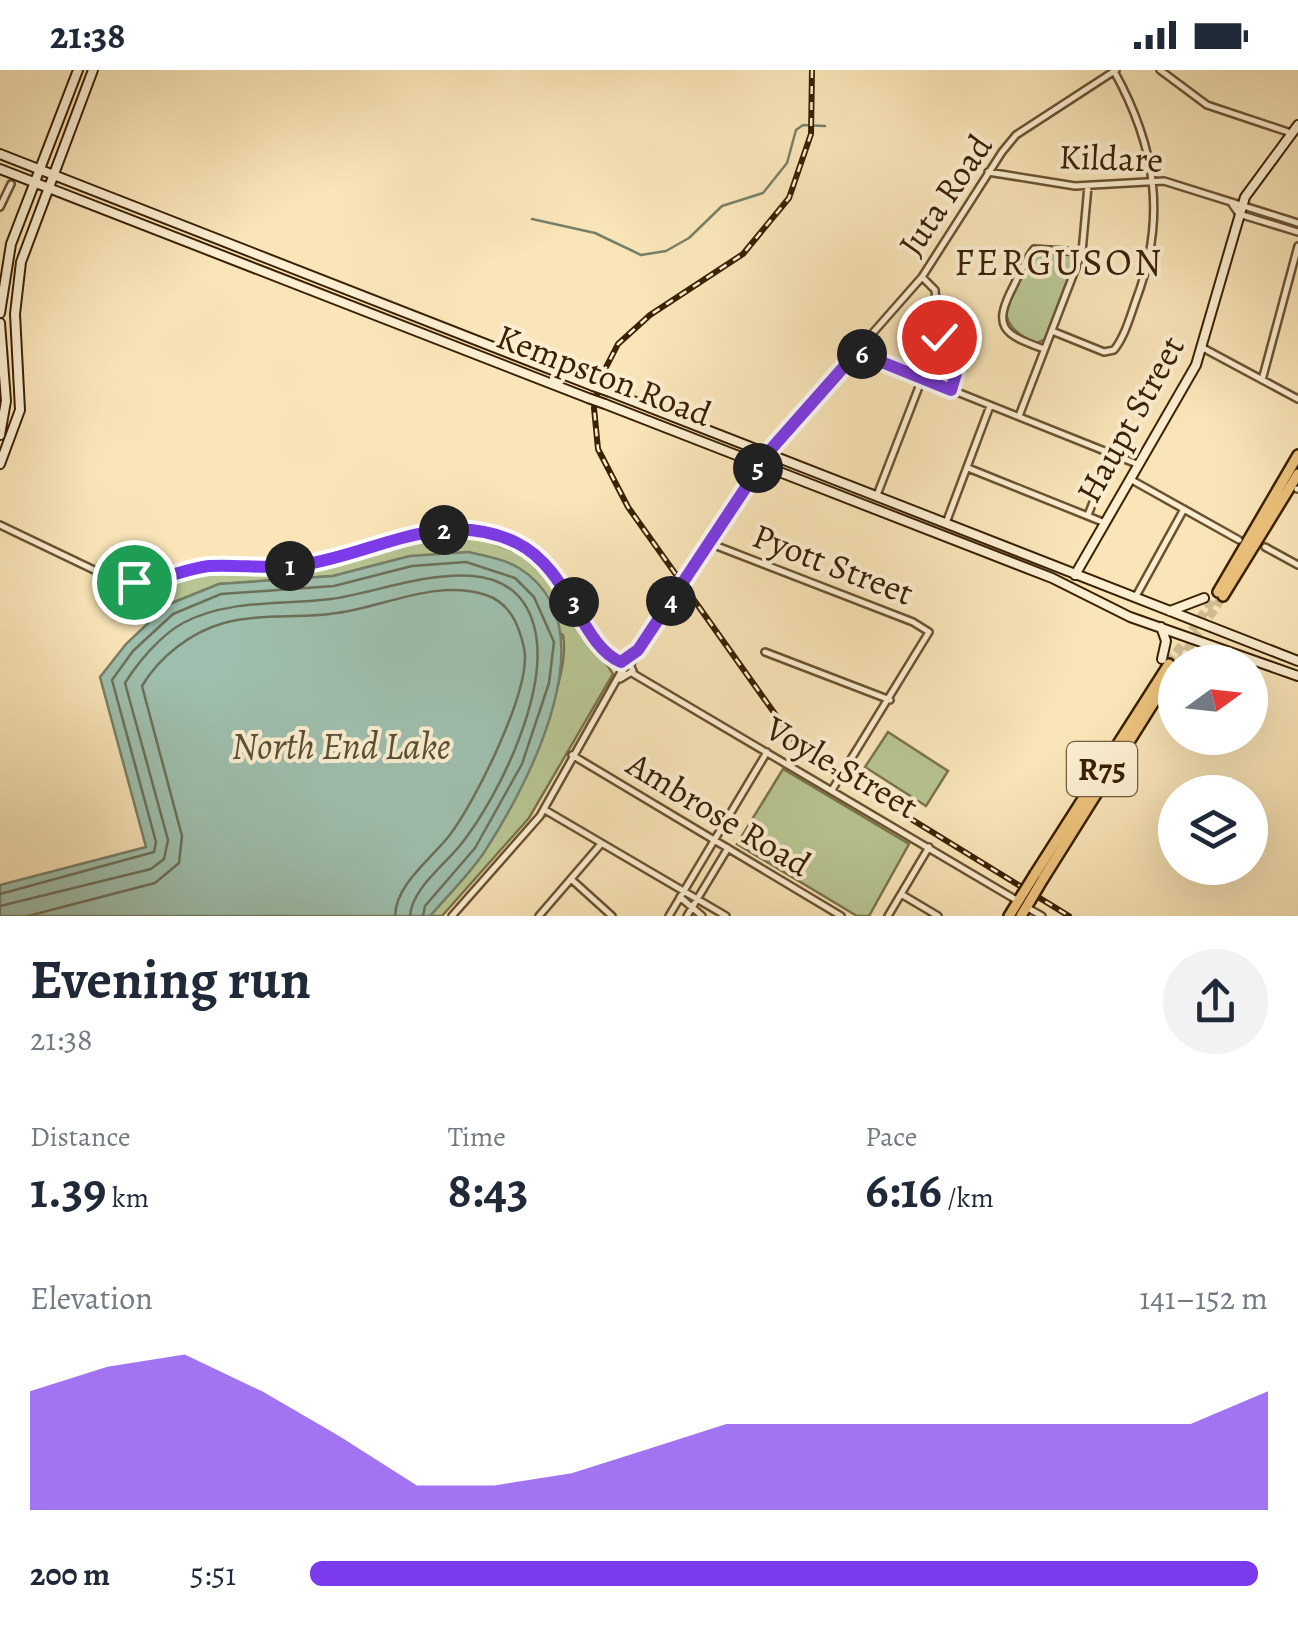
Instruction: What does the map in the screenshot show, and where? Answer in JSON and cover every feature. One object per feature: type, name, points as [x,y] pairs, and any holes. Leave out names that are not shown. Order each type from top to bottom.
[{"type":"main road","points":[[17,224],[78,70]]},
{"type":"main road","points":[[0,464],[20,410],[15,314],[18,276],[92,70]]},
{"type":"main road","name":"Haupt Street","points":[[1075,574],[1203,348],[1241,210],[1298,125]]},
{"type":"main road","name":"Kempston Road","points":[[0,154],[1298,661]]},
{"type":"main road","name":"Kempston Road","points":[[0,169],[1064,583],[1207,645]]},
{"type":"main road","points":[[0,313],[4,274],[26,186],[20,176]]},
{"type":"main road","points":[[0,323],[6,401],[0,435]]},
{"type":"main road","points":[[1298,455],[1221,594],[1298,474]]},
{"type":"main road","points":[[1170,611],[1204,598]]},
{"type":"main road","points":[[1161,628],[1166,645]]},
{"type":"main road","name":"Kempston Road","points":[[1268,666],[1298,676]]},
{"type":"main road","name":"R75","points":[[1009,916],[1023,904],[1158,681]]},
{"type":"street","points":[[1160,70],[1208,106],[1292,134]]},
{"type":"street","points":[[1052,331],[1104,352],[1118,345],[1153,243],[1155,181],[1140,121],[1115,71]]},
{"type":"street","name":"Juta Road","points":[[626,667],[768,452],[922,276],[946,244],[988,172],[1016,136],[1115,71]]},
{"type":"street","name":"Kildare","points":[[988,172],[1088,186],[1155,181],[1230,202],[1241,210]]},
{"type":"street","points":[[0,208],[11,184]]},
{"type":"street","points":[[1019,417],[1082,252],[1088,186]]},
{"type":"street","points":[[1241,210],[1298,222]]},
{"type":"street","points":[[1241,210],[1298,232]]},
{"type":"street","points":[[1262,380],[1298,246]]},
{"type":"street","points":[[1044,349],[1010,334],[1001,319],[1002,307],[1034,248],[1082,252]]},
{"type":"street","points":[[922,276],[933,286],[938,300],[939,337],[956,373],[951,390]]},
{"type":"street","points":[[1203,348],[1298,399]]},
{"type":"street","points":[[857,352],[1138,464]]},
{"type":"street","points":[[877,496],[922,379]]},
{"type":"street","points":[[946,523],[990,406]]},
{"type":"street","points":[[1088,515],[1112,454]]},
{"type":"street","points":[[968,468],[1105,522]]},
{"type":"street","points":[[1130,479],[1239,540]]},
{"type":"street","points":[[1135,598],[1184,509]]},
{"type":"street","name":"Voyle Street","points":[[0,525],[116,580],[134,582],[211,566],[306,564],[429,531],[486,532],[517,543],[546,564],[614,659],[1042,916]]},
{"type":"street","name":"Pyott Street","points":[[710,542],[925,627],[929,639],[832,790]]},
{"type":"street","points":[[1264,546],[1298,566]]},
{"type":"street","points":[[765,652],[890,700]]},
{"type":"street","points":[[452,916],[544,810],[572,755],[626,667]]},
{"type":"street","points":[[669,916],[767,752]]},
{"type":"street","name":"Ambrose Road","points":[[572,755],[842,916]]},
{"type":"street","points":[[544,810],[695,903],[726,916]]},
{"type":"street","points":[[538,916],[601,844]]},
{"type":"street","points":[[888,916],[929,847]]},
{"type":"street","points":[[688,916],[728,848]]},
{"type":"street","points":[[571,880],[612,916]]},
{"type":"street","points":[[901,894],[938,916]]},
{"type":"street","points":[[695,903],[702,916]]},
{"type":"green space","points":[[1036,250],[1070,253],[1076,261],[1046,339],[1037,343],[1020,335],[1006,315],[1011,290]]},
{"type":"green space","points":[[433,537],[476,537],[522,554],[560,592],[613,674],[529,818],[442,916],[430,916],[485,844],[528,768],[559,682],[563,635],[410,556],[333,576],[219,584],[167,605],[117,584],[159,586],[213,571],[307,573]]},
{"type":"green space","points":[[888,732],[948,771],[926,806],[865,767]]},
{"type":"green space","points":[[783,769],[909,844],[869,916],[857,916],[737,844]]},
{"type":"water","name":"North End Lake","points":[[468,552],[519,568],[546,594],[559,627],[561,665],[540,747],[522,786],[479,860],[430,916],[0,916],[0,885],[146,847],[100,677],[126,644],[167,605],[219,584],[333,576],[410,556]]},
{"type":"waterway","points":[[532,219],[595,233],[641,255],[666,251],[689,238],[722,206],[763,193],[787,163],[796,130],[803,125],[825,126]]},
{"type":"tunnel","points":[[1182,645],[1218,592]]},
{"type":"tunnel","points":[[1190,645],[1223,596]]},
{"type":"railway","points":[[812,70],[811,134],[789,198],[743,254],[650,315],[618,344],[601,377],[594,408],[598,449],[628,507],[802,752],[1069,916]]},
{"type":"district","name":"FERGUSON","points":[[1059,262]]},
{"type":"route","points":[[134,582],[211,566],[306,564],[429,531],[486,532],[517,543],[546,564],[566,587],[603,650],[621,662],[628,660],[664,613],[772,448],[857,352],[951,390],[956,373],[939,337]]}]
